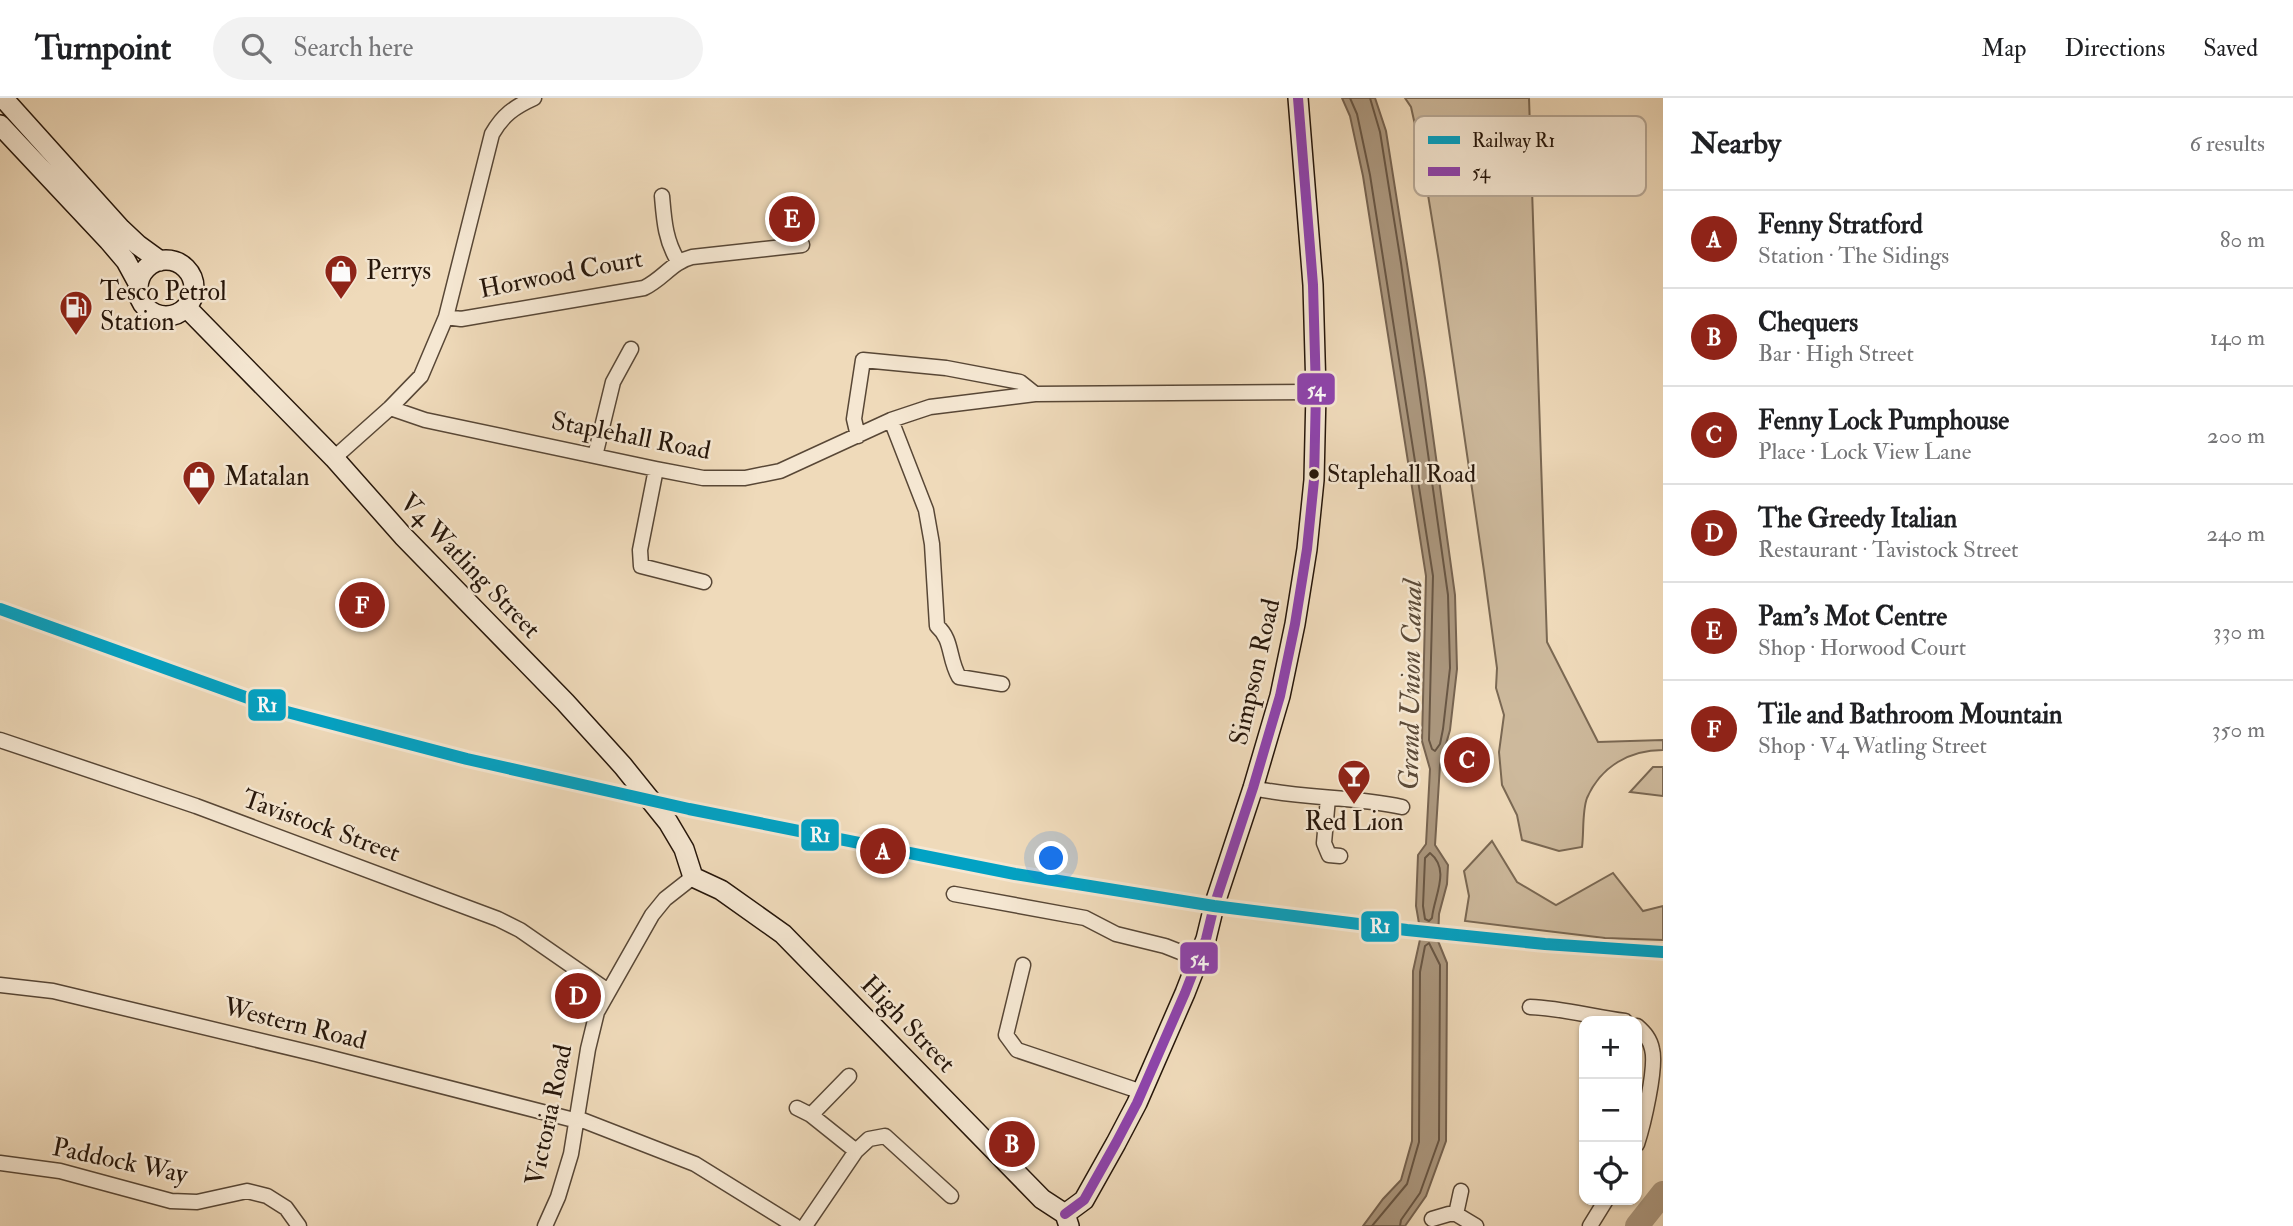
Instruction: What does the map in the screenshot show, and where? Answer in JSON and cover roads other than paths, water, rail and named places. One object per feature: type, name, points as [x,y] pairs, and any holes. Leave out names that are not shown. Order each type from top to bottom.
[{"type":"street","points":[[3,98],[121,229],[160,261]]},
{"type":"street","points":[[334,458],[421,376],[446,317],[492,134],[501,118],[515,106],[534,98]]},
{"type":"street","name":"Simpson Road","points":[[1067,1220],[1084,1200],[1142,1092],[1198,960],[1280,696],[1295,624],[1314,480],[1316,392],[1314,285],[1298,98]]},
{"type":"street","points":[[0,125],[126,261],[138,283],[140,299],[153,313],[171,316],[186,307],[194,291],[190,274],[177,262],[160,261],[146,268],[138,283]]},
{"type":"street","name":"Horwood Court","points":[[662,196],[665,232],[678,261]]},
{"type":"street","name":"Horwood Court","points":[[446,317],[461,318],[645,288],[658,282],[678,261],[692,257],[802,245]]},
{"type":"street","name":"V4 Watling Street","points":[[186,307],[334,458],[404,536],[565,702],[623,766],[668,822],[684,849],[693,877]]},
{"type":"street","points":[[595,456],[613,382],[631,349]]},
{"type":"street","name":"Staplehall Road","points":[[858,436],[854,419],[863,360],[946,368],[1020,382],[1035,394]]},
{"type":"street","name":"Staplehall Road","points":[[390,408],[425,420],[656,469],[703,478],[745,478],[780,471],[891,420],[930,407],[1035,394],[1316,392]]},
{"type":"street","points":[[891,420],[926,510],[932,544],[937,626],[946,634],[953,666],[959,677],[1002,684]]},
{"type":"street","points":[[656,469],[639,550],[641,566],[704,582]]},
{"type":"street","name":"Tavistock Street","points":[[0,740],[197,806],[498,919],[520,930],[608,991]]},
{"type":"street","points":[[1253,789],[1372,800],[1402,807]]},
{"type":"street","points":[[1328,798],[1324,843],[1329,855],[1340,856]]},
{"type":"street","name":"Victoria Road","points":[[545,1226],[571,1154],[588,1049],[597,1012],[652,915],[665,899],[693,877]]},
{"type":"street","name":"High Street","points":[[693,877],[721,890],[783,934],[1042,1199],[1067,1220]]},
{"type":"street","points":[[954,894],[1085,918],[1116,934],[1165,946],[1198,960]]},
{"type":"street","points":[[1023,965],[1006,1035],[1017,1050],[1142,1092]]},
{"type":"street","name":"Western Road","points":[[0,985],[66,994],[576,1119],[695,1164],[795,1226]]},
{"type":"street","points":[[1530,1007],[1555,1007],[1592,1016]]},
{"type":"street","points":[[1638,1142],[1654,1052],[1647,1035],[1642,1030]]},
{"type":"street","points":[[811,1115],[849,1076]]},
{"type":"street","points":[[797,1108],[811,1115],[856,1151]]},
{"type":"street","points":[[804,1226],[856,1151],[869,1139],[885,1136],[951,1196]]},
{"type":"street","name":"Paddock Way","points":[[0,1163],[60,1171],[172,1201],[197,1202],[247,1191],[267,1196],[286,1208],[299,1226]]},
{"type":"street","points":[[1456,1214],[1461,1191]]},
{"type":"street","points":[[1590,1226],[1602,1205]]},
{"type":"street","points":[[1432,1219],[1456,1214],[1476,1226]]},
{"type":"water","points":[[1342,98],[1375,98],[1386,131],[1425,378],[1455,595],[1457,669],[1450,730],[1440,765],[1435,845],[1448,865],[1447,884],[1439,914],[1438,941],[1447,963],[1446,1141],[1426,1196],[1405,1226],[1363,1226],[1401,1180],[1412,1141],[1413,971],[1421,935],[1416,906],[1418,855],[1426,844],[1430,769],[1422,741],[1426,576],[1363,176],[1350,116]]},
{"type":"waterway","points":[[1637,1226],[1663,1193]]},
{"type":"railway","points":[[0,609],[287,712],[467,759]]},
{"type":"rail line","name":"R1","points":[[0,609],[287,712],[467,759],[689,809],[1015,874],[1214,906],[1407,930],[1545,944],[1663,952]]},
{"type":"place","name":"Pam's Mot Centre","points":[[792,219]]},
{"type":"place","name":"Perrys","points":[[341,301]]},
{"type":"place","name":"Tesco Petrol Station","points":[[76,337]]},
{"type":"place","name":"Staplehall Road","points":[[1314,474]]},
{"type":"place","name":"Matalan","points":[[199,507]]},
{"type":"place","name":"Tile and Bathroom Mountain","points":[[362,605]]},
{"type":"place","name":"Fenny Lock Pumphouse","points":[[1467,760]]},
{"type":"place","name":"Red Lion","points":[[1354,806]]},
{"type":"place","name":"Fenny Stratford","points":[[883,851]]},
{"type":"place","name":"The Greedy Italian","points":[[578,996]]},
{"type":"place","name":"Chequers","points":[[1012,1144]]},
{"type":"water label","name":"Grand Union Canal","points":[[1411,685]]}]
